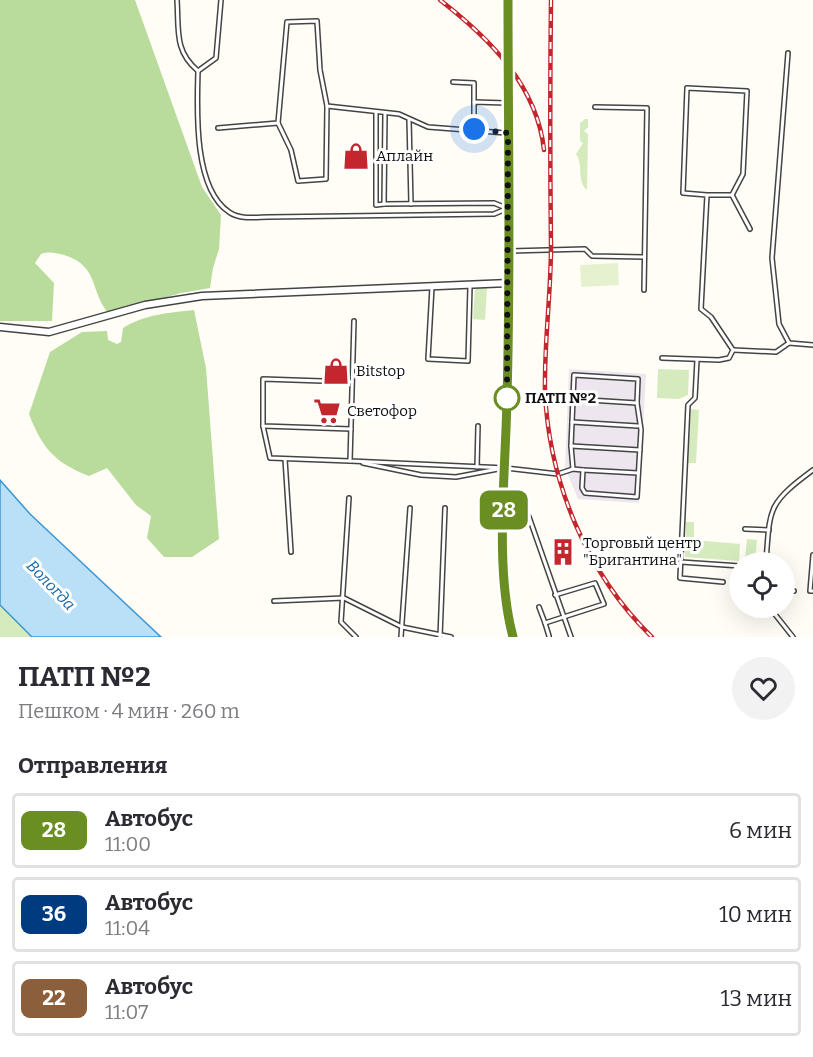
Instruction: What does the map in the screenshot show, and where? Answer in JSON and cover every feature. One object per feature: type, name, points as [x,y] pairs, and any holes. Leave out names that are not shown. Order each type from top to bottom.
[{"type":"main road","points":[[508,0],[509,283],[505,592],[513,637]]},
{"type":"street","points":[[0,327],[49,332],[145,306],[202,296],[509,283]]},
{"type":"lane","points":[[177,0],[180,42],[184,60],[198,71]]},
{"type":"lane","points":[[198,71],[216,58],[220,0]]},
{"type":"lane","points":[[316,21],[320,70],[327,106],[326,179],[298,182],[291,150],[278,123],[287,22],[316,21]]},
{"type":"lane","points":[[788,53],[772,258],[779,324],[789,344]]},
{"type":"lane","points":[[198,71],[196,126],[203,165],[219,202],[239,217],[494,214],[508,208]]},
{"type":"lane","points":[[453,82],[474,83],[474,131]]},
{"type":"lane","points":[[687,88],[747,91],[743,174],[732,195],[683,193],[687,88]]},
{"type":"lane","points":[[474,102],[508,103]]},
{"type":"lane","points":[[327,106],[399,114],[428,127],[508,133]]},
{"type":"lane","points":[[595,107],[647,108],[644,290]]},
{"type":"lane","points":[[376,112],[376,205],[494,203],[508,208]]},
{"type":"lane","points":[[384,204],[385,114]]},
{"type":"lane","points":[[409,119],[411,204]]},
{"type":"lane","points":[[218,128],[278,123]]},
{"type":"lane","points":[[707,195],[701,309],[711,317],[734,350]]},
{"type":"lane","points":[[732,195],[750,229]]},
{"type":"lane","points":[[508,251],[585,249],[592,256],[645,257]]},
{"type":"lane","points":[[432,285],[428,359],[468,361],[470,284]]},
{"type":"lane","points":[[350,461],[354,321]]},
{"type":"lane","points":[[734,350],[776,352],[789,344],[813,345]]},
{"type":"lane","points":[[662,358],[696,360],[729,358],[734,350]]},
{"type":"lane","points":[[696,360],[695,398],[688,405],[680,578],[723,582]]},
{"type":"lane","points":[[573,469],[571,446],[574,375],[638,379],[637,497],[585,493],[582,488],[583,470]]},
{"type":"lane","points":[[352,382],[263,379],[262,426],[270,458],[506,468],[558,474],[573,469],[638,473]]},
{"type":"lane","points":[[573,399],[637,403]]},
{"type":"lane","points":[[572,423],[638,426]]},
{"type":"lane","points":[[262,426],[351,429]]},
{"type":"lane","points":[[477,467],[478,426]]},
{"type":"lane","points":[[571,446],[639,450]]},
{"type":"lane","points":[[285,459],[291,552]]},
{"type":"lane","points":[[350,461],[433,476],[456,477],[506,468]]},
{"type":"lane","points":[[767,552],[770,514],[778,498],[813,470]]},
{"type":"lane","points":[[505,495],[519,503],[529,517],[571,637]]},
{"type":"lane","points":[[349,498],[341,622],[356,637]]},
{"type":"lane","points":[[401,637],[410,508]]},
{"type":"lane","points":[[440,636],[445,508]]},
{"type":"lane","points":[[745,528],[769,530]]},
{"type":"lane","points":[[813,555],[810,591],[813,591]]},
{"type":"lane","points":[[681,562],[729,566]]},
{"type":"lane","points":[[545,623],[604,604],[595,583],[555,596]]},
{"type":"lane","points":[[274,601],[344,598],[402,627],[451,637]]},
{"type":"lane","points":[[539,607],[549,636]]},
{"type":"lane","points":[[778,618],[793,637]]},
{"type":"shaded area","points":[[569,369],[646,374],[639,503],[578,499],[565,468]]},
{"type":"green space","points":[[0,0],[135,0],[202,187],[221,215],[219,249],[210,288],[181,293],[109,314],[89,272],[83,266],[64,255],[47,253],[41,254],[35,263],[54,283],[52,321],[0,321]]},
{"type":"green space","points":[[588,119],[588,127],[584,131],[588,134],[587,190],[582,182],[580,163],[576,154],[583,143],[580,141],[580,123]]},
{"type":"green space","points":[[618,263],[619,285],[581,287],[580,265]]},
{"type":"green space","points":[[475,287],[487,288],[485,320],[473,319]]},
{"type":"green space","points":[[194,310],[206,368],[219,539],[192,557],[164,557],[147,538],[151,516],[136,505],[107,468],[89,476],[67,466],[45,445],[29,414],[50,352],[82,332],[107,331],[108,340],[117,344],[121,342],[123,328],[131,323],[157,315]]},
{"type":"green space","points":[[658,369],[689,370],[688,395],[679,399],[657,398]]},
{"type":"green space","points":[[691,409],[699,410],[696,463],[688,463]]},
{"type":"green space","points":[[686,522],[694,522],[694,540],[740,544],[740,552],[729,552],[729,560],[685,557]]},
{"type":"green space","points":[[747,539],[757,540],[756,552],[746,552]]},
{"type":"green space","points":[[0,605],[32,637],[0,637]]},
{"type":"water","name":"Вологда","points":[[0,480],[30,514],[161,637],[32,637],[0,605]]},
{"type":"railway","points":[[440,0],[476,30],[508,65],[532,104],[540,126],[544,150]]},
{"type":"railway","points":[[551,0],[551,246],[545,374],[548,426],[563,492],[591,556],[608,585],[652,637]]},
{"type":"bus line","name":"28","points":[[508,0],[509,283],[504,536],[505,592],[513,637]]},
{"type":"place","name":"Аплайн","points":[[356,156]]},
{"type":"place","name":"Bitstop","points":[[336,371]]},
{"type":"place","name":"ПАТП №2","points":[[507,398]]},
{"type":"place","name":"Светофор","points":[[327,411]]},
{"type":"place","name":"Торговый центр \"Бригантина\"","points":[[563,552]]},
{"type":"route","points":[[474,129],[474,131],[508,133],[507,398]]}]
